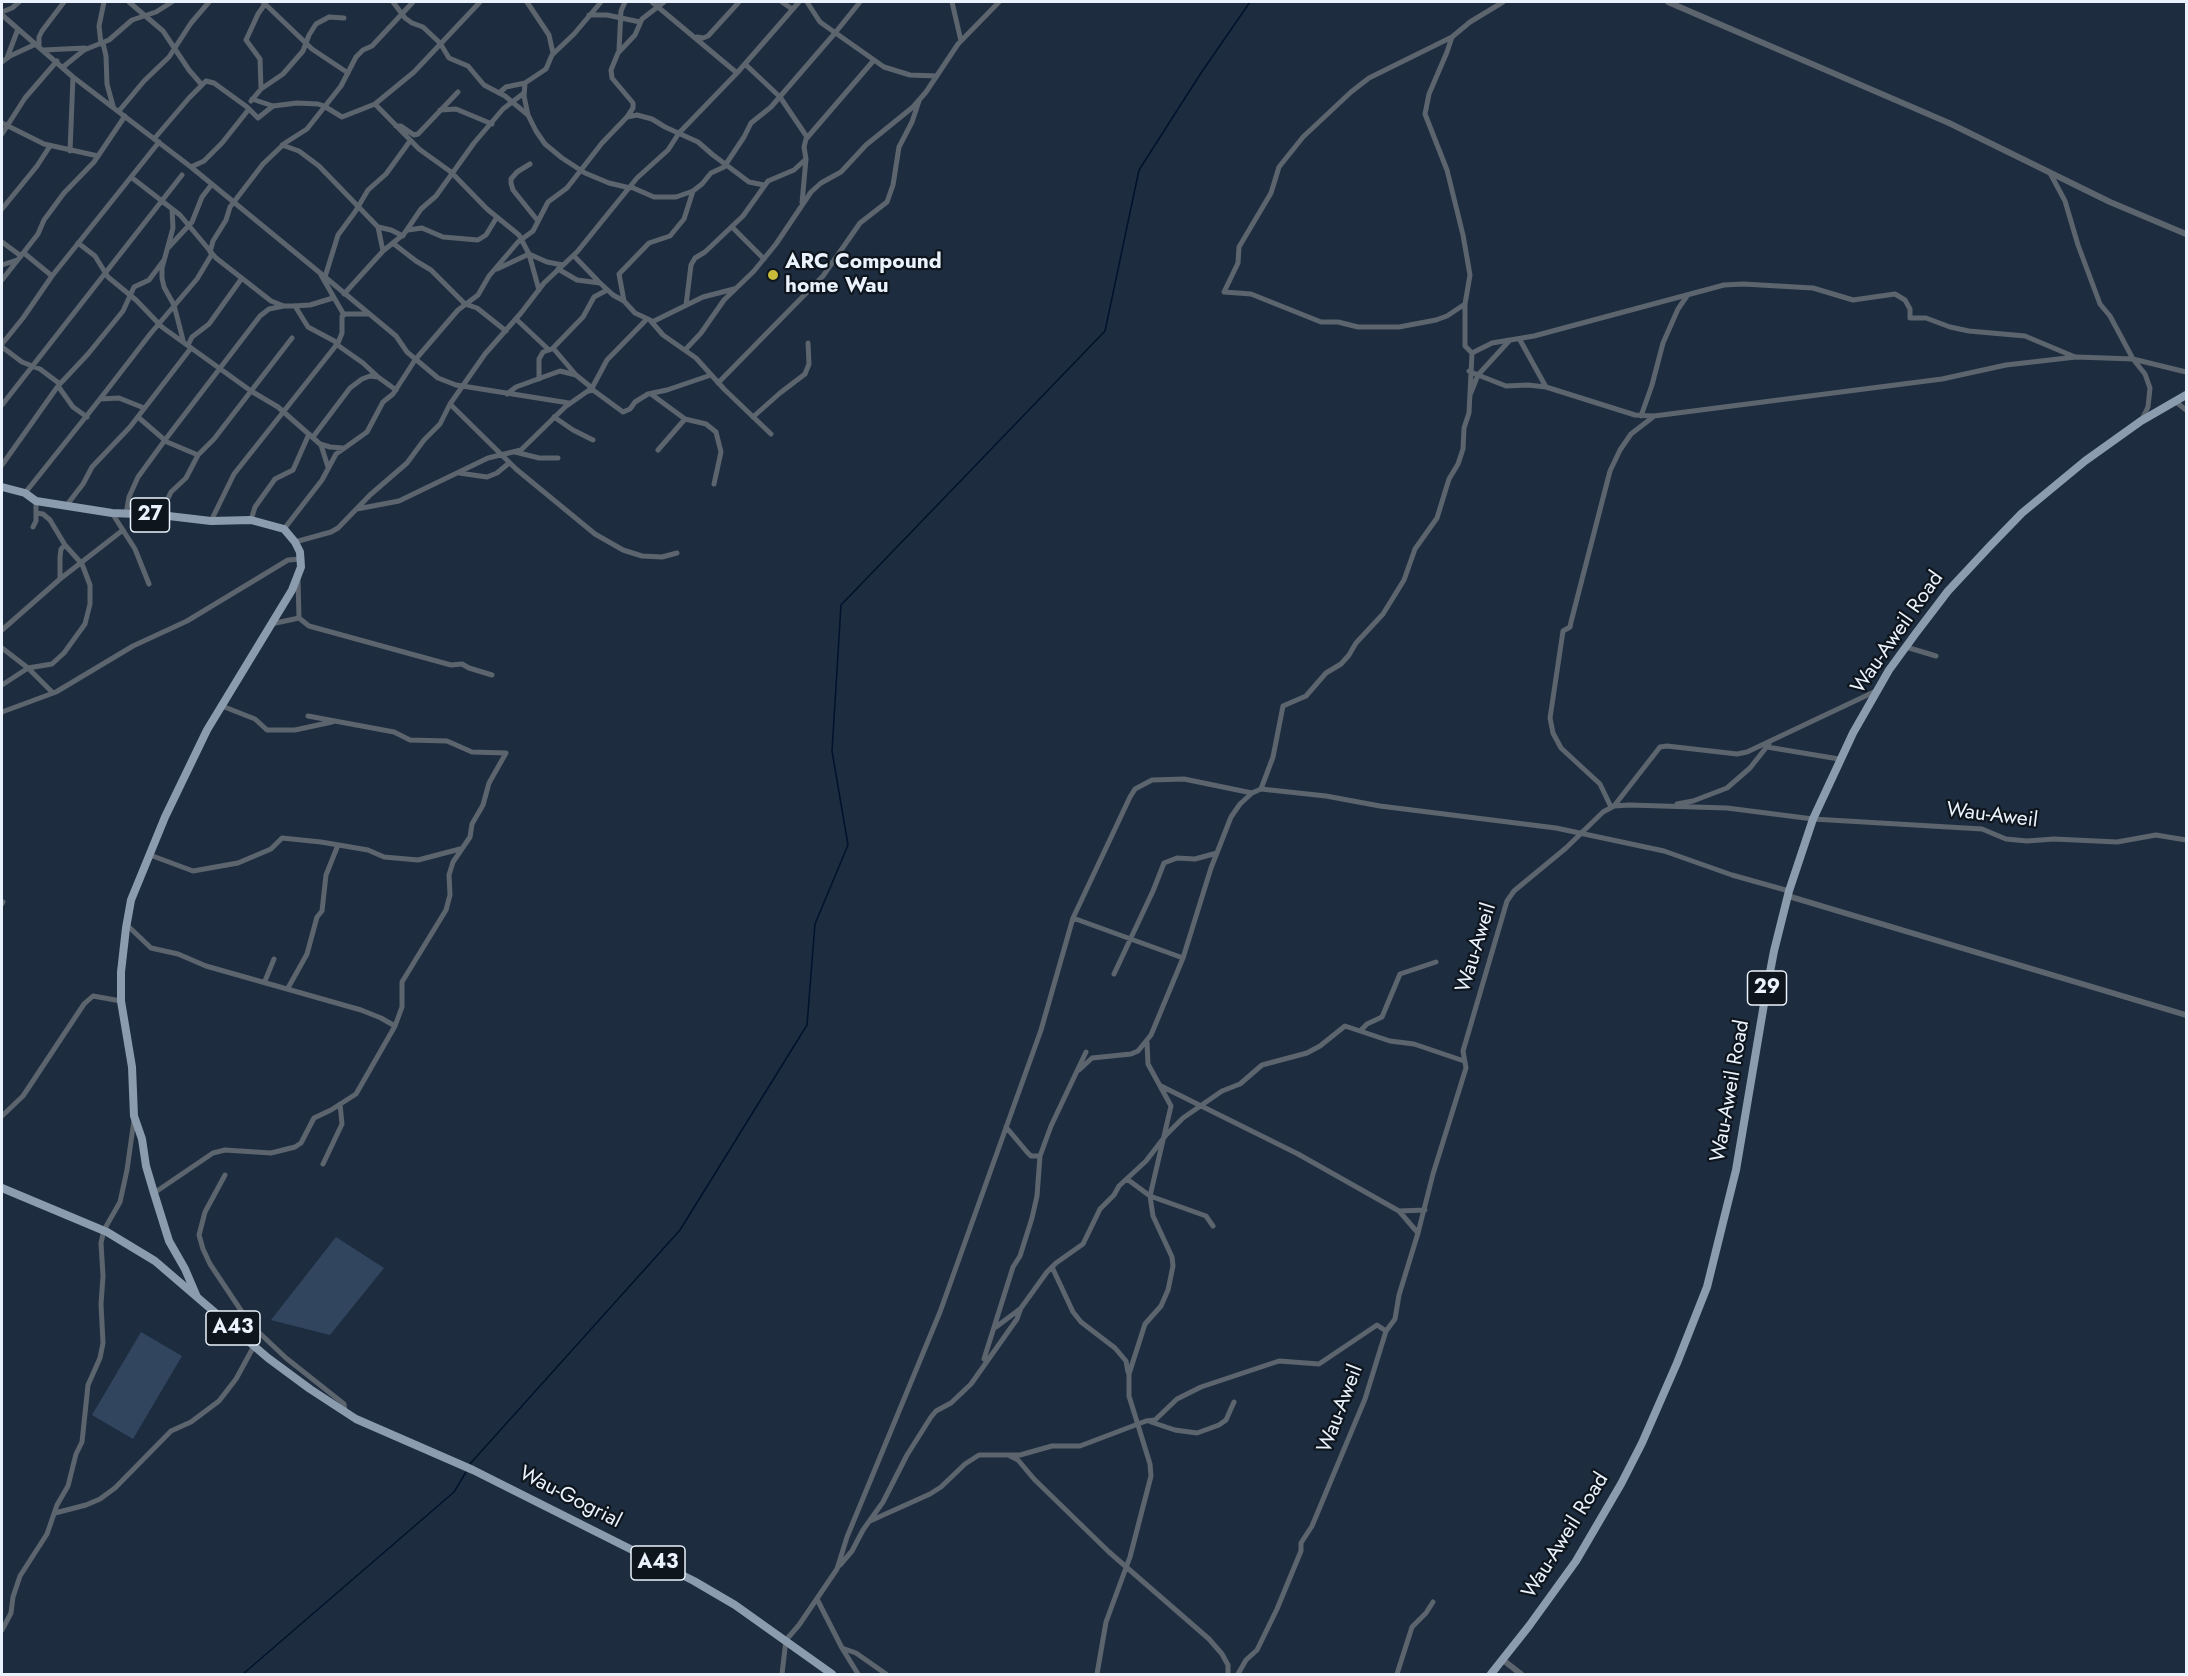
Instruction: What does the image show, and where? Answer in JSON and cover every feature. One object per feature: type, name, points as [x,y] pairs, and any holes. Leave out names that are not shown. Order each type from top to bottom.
[{"type":"main road","name":"Wau-Aweil Road","points":[[1491,1674],[1576,1561],[1620,1484],[1642,1443],[1673,1373],[1707,1287],[1736,1170],[1766,993],[1788,894],[1813,819],[1839,759],[1876,692],[1906,647],[1964,573],[2022,513],[2085,461],[2141,421],[2187,395]]},
{"type":"main road","name":"27","points":[[2,488],[25,493],[36,501],[112,513],[160,515],[211,521],[251,520],[284,529]]},
{"type":"main road","points":[[197,1297],[169,1241],[146,1166],[142,1139],[134,1116],[132,1067],[122,1001],[121,972],[131,900],[169,807],[207,730],[298,578],[301,559],[295,542],[284,529]]},
{"type":"main road","name":"A43","points":[[2,1188],[104,1230],[155,1261],[254,1346],[292,1376],[345,1412]]},
{"type":"main road","name":"Wau-Gogrial","points":[[345,1412],[370,1426],[470,1469],[694,1581],[735,1605],[832,1674]]},
{"type":"street","points":[[19,2],[2,13],[18,29],[73,77],[191,167],[370,314],[396,336],[405,350],[442,380],[462,386],[569,404]]},
{"type":"street","points":[[40,47],[39,37],[42,31],[64,2]]},
{"type":"street","points":[[104,2],[99,26],[106,56],[106,84],[113,106]]},
{"type":"street","points":[[129,2],[163,31],[202,85]]},
{"type":"street","points":[[63,67],[90,47],[102,43],[132,20],[161,9],[172,2]]},
{"type":"street","points":[[118,111],[175,49],[191,23],[209,2]]},
{"type":"street","points":[[393,2],[412,23],[423,27],[440,42],[449,58],[468,66],[484,85],[513,101],[528,114]]},
{"type":"street","points":[[25,493],[87,417],[158,323],[197,279],[211,253],[213,241],[224,225],[234,202],[263,164],[282,146],[307,129],[338,90],[359,54],[372,46],[413,2]]},
{"type":"street","points":[[252,99],[273,106],[304,103],[324,105],[342,117],[375,104],[410,76],[480,2]]},
{"type":"street","points":[[499,93],[510,86],[525,83],[547,67],[553,53],[574,34],[601,2]]},
{"type":"street","points":[[284,529],[328,471],[334,456],[367,432],[383,402],[396,390],[416,360],[465,304],[478,295],[493,271],[521,239],[533,231],[548,202],[567,188],[633,108],[633,103],[611,74],[619,51],[621,18],[625,2]]},
{"type":"street","points":[[652,2],[737,73]]},
{"type":"street","points":[[619,51],[632,38],[647,14],[664,2]]},
{"type":"street","points":[[690,34],[701,38],[707,37],[739,2]]},
{"type":"street","points":[[782,2],[792,9]]},
{"type":"street","points":[[295,542],[331,532],[341,526],[412,459],[424,440],[440,424],[450,404],[486,354],[539,290],[574,256],[637,178],[668,150],[679,133],[737,73],[799,2]]},
{"type":"street","points":[[807,2],[817,19],[884,67],[902,73],[937,76]]},
{"type":"street","points":[[525,83],[524,93],[528,114],[536,132],[545,144],[581,171],[609,183],[631,187],[644,194],[664,198],[682,195],[693,191],[711,173],[726,164],[751,123],[780,97],[860,2]]},
{"type":"street","points":[[952,2],[961,41]]},
{"type":"street","points":[[686,349],[702,333],[717,308],[764,259],[814,188],[841,172],[866,145],[920,99],[961,41],[999,2]]},
{"type":"street","points":[[1465,304],[1448,316],[1436,320],[1399,327],[1358,327],[1322,321],[1251,294],[1224,292],[1238,263],[1239,247],[1271,194],[1279,167],[1303,137],[1369,78],[1452,37],[1470,22],[1503,2]]},
{"type":"street","points":[[1668,2],[1949,123],[2110,202],[2187,234]]},
{"type":"street","points":[[261,89],[260,59],[246,40],[264,3],[305,44],[348,73]]},
{"type":"street","points":[[530,3],[549,35],[553,53]]},
{"type":"street","points":[[589,15],[602,14],[640,22]]},
{"type":"street","points":[[191,167],[204,161],[222,143],[252,99],[261,89],[283,74],[303,51],[312,29],[319,22],[333,17],[344,18]]},
{"type":"street","points":[[7,58],[18,29]]},
{"type":"street","points":[[1452,37],[1448,52],[1428,94],[1425,114],[1447,170],[1463,235],[1470,275],[1465,304],[1465,346],[1472,353]]},
{"type":"street","points":[[2,62],[7,58],[40,47],[90,47]]},
{"type":"street","points":[[802,206],[807,159],[804,147],[807,137],[874,60]]},
{"type":"street","points":[[2,134],[4,125],[57,61]]},
{"type":"street","points":[[745,64],[780,97],[807,137]]},
{"type":"street","points":[[70,150],[73,77]]},
{"type":"street","points":[[87,417],[73,406],[59,385],[32,365],[22,362],[2,346],[52,276],[131,177],[156,141],[206,81],[213,82],[258,118],[273,106]]},
{"type":"street","points":[[396,126],[401,126],[417,135],[458,92]]},
{"type":"street","points":[[344,294],[383,251],[405,233],[421,208],[436,196],[474,143],[513,101],[524,93]]},
{"type":"street","points":[[718,383],[823,276],[860,223],[887,202],[893,185],[899,147],[912,122],[920,99]]},
{"type":"street","points":[[375,104],[410,141],[453,174],[466,189],[519,235],[529,254],[539,290]]},
{"type":"street","points":[[440,110],[456,109],[492,124]]},
{"type":"street","points":[[627,117],[637,115],[647,117],[698,141],[750,182],[764,185]]},
{"type":"street","points":[[2,280],[64,193],[98,156],[125,116]]},
{"type":"street","points":[[4,125],[50,146],[98,156]]},
{"type":"street","points":[[325,277],[330,266],[335,239],[368,190],[386,174],[410,141]]},
{"type":"street","points":[[2,209],[50,146]]},
{"type":"street","points":[[282,146],[299,151],[315,163],[378,227],[405,233],[420,228],[449,238],[478,240],[486,235],[497,217]]},
{"type":"street","points":[[686,305],[693,260],[732,227],[748,210],[764,185],[772,178],[798,167],[807,159]]},
{"type":"street","points":[[530,164],[514,175],[511,187],[538,221]]},
{"type":"street","points":[[2050,173],[2065,201],[2074,234],[2100,304],[2125,341],[2133,359],[2145,374],[2150,388],[2148,407],[2141,421]]},
{"type":"street","points":[[2,405],[182,175]]},
{"type":"street","points":[[131,177],[190,225],[211,253],[271,300],[284,306]]},
{"type":"street","points":[[750,182],[757,197]]},
{"type":"street","points":[[167,249],[190,225],[202,197],[212,184]]},
{"type":"street","points":[[624,301],[619,274],[649,243],[670,236],[684,219],[693,191]]},
{"type":"street","points":[[172,209],[173,228],[164,261],[163,282],[187,345]]},
{"type":"street","points":[[378,227],[383,251]]},
{"type":"street","points":[[732,227],[764,259]]},
{"type":"street","points":[[2,242],[52,276]]},
{"type":"street","points":[[78,243],[95,256],[104,272],[158,323],[282,411],[320,444],[328,461],[328,471]]},
{"type":"street","points":[[394,244],[431,270],[465,304],[477,308],[506,331]]},
{"type":"street","points":[[493,271],[529,254],[561,267],[578,280],[600,283]]},
{"type":"street","points":[[2,265],[21,256]]},
{"type":"street","points":[[574,256],[607,290],[624,301],[635,313],[650,321],[669,340],[686,349],[771,434]]},
{"type":"street","points":[[2,465],[59,385],[88,354],[119,315],[134,287],[149,280],[164,261]]},
{"type":"street","points":[[319,272],[344,315]]},
{"type":"street","points":[[66,506],[92,468],[138,417],[192,337],[209,324],[242,278]]},
{"type":"street","points":[[1472,353],[1492,343],[1520,339],[1724,285],[1743,284],[1813,288],[1853,300],[1895,294],[1905,300],[1910,309],[1910,318],[1926,318],[1969,331],[2025,336],[2076,357]]},
{"type":"street","points":[[357,509],[399,501],[488,458],[515,452],[526,446],[554,417],[590,389],[605,363],[650,321],[713,294],[736,289]]},
{"type":"street","points":[[539,379],[538,359],[541,353],[551,349],[583,317],[594,297],[607,290]]},
{"type":"street","points":[[1641,416],[1663,343],[1678,309],[1687,296]]},
{"type":"street","points":[[126,514],[129,497],[138,477],[263,313],[269,309],[310,304],[333,298]]},
{"type":"street","points":[[295,306],[308,327],[337,343],[396,390]]},
{"type":"street","points":[[344,315],[370,314]]},
{"type":"street","points":[[211,521],[234,474],[337,343],[342,333],[341,320],[344,315]]},
{"type":"street","points":[[516,319],[551,349],[590,389],[623,412],[650,393],[661,392],[711,375]]},
{"type":"street","points":[[160,515],[171,492],[186,478],[198,455],[214,439],[292,338]]},
{"type":"street","points":[[1520,339],[1546,387]]},
{"type":"street","points":[[1470,395],[1478,375],[1509,341]]},
{"type":"street","points":[[753,417],[805,374],[809,364],[808,344]]},
{"type":"street","points":[[1262,789],[1274,757],[1283,706],[1306,696],[1326,673],[1341,664],[1356,643],[1383,614],[1404,580],[1415,549],[1437,518],[1449,479],[1458,464],[1462,450],[1470,395],[1469,371],[1472,353]]},
{"type":"street","points":[[1469,371],[1506,386],[1546,387],[1641,416],[1942,379],[2006,365],[2076,357],[2133,359],[2187,372]]},
{"type":"street","points":[[507,394],[516,387],[560,371],[576,375]]},
{"type":"street","points":[[251,520],[255,507],[275,479],[293,470],[311,436],[353,385],[367,377],[378,377]]},
{"type":"street","points":[[650,393],[664,401],[685,419],[706,424],[718,436],[721,458],[714,484]]},
{"type":"street","points":[[100,399],[119,398],[144,408]]},
{"type":"street","points":[[2176,402],[2187,410]]},
{"type":"street","points":[[450,404],[509,463],[585,527],[614,545],[635,554],[662,557],[677,553]]},
{"type":"street","points":[[1654,416],[1631,434],[1610,471],[1570,627],[1563,632],[1550,718],[1553,733],[1561,748],[1600,784],[1612,807],[1660,747],[1737,754],[1768,745],[1876,692]]},
{"type":"street","points":[[138,417],[165,440],[198,455]]},
{"type":"street","points":[[554,417],[593,440]]},
{"type":"street","points":[[658,450],[685,419]]},
{"type":"street","points":[[320,444],[335,448],[348,446]]},
{"type":"street","points":[[515,452],[539,458],[558,458]]},
{"type":"street","points":[[459,473],[487,477],[497,473],[509,463]]},
{"type":"street","points":[[33,527],[36,521],[36,501]]},
{"type":"street","points":[[2,685],[28,668],[52,664],[64,653],[86,624],[90,604],[90,585],[82,564],[65,545],[50,520],[43,514],[36,513]]},
{"type":"street","points":[[112,513],[135,549],[149,584]]},
{"type":"street","points":[[2,630],[60,579],[123,530]]},
{"type":"street","points":[[60,579],[61,549],[65,545]]},
{"type":"street","points":[[2,712],[52,693],[133,646],[187,621],[284,562],[301,559]]},
{"type":"street","points":[[298,578],[299,618]]},
{"type":"street","points":[[272,622],[299,618],[309,626],[451,666],[462,664],[492,675]]},
{"type":"street","points":[[1906,647],[1936,656]]},
{"type":"street","points":[[2,648],[28,668],[52,693]]},
{"type":"street","points":[[222,706],[255,719],[267,730],[295,730],[323,723],[340,722]]},
{"type":"street","points":[[154,1193],[213,1153],[225,1150],[271,1153],[296,1147],[306,1136],[314,1118],[356,1094],[395,1026],[402,1007],[402,982],[446,910],[450,895],[449,875],[460,849],[470,837],[472,824],[483,805],[489,783],[506,753],[472,752],[447,741],[410,740],[394,732],[308,716]]},
{"type":"street","points":[[1768,745],[1839,759]]},
{"type":"street","points":[[1667,806],[1693,801],[1727,788],[1750,768],[1768,745]]},
{"type":"street","points":[[837,1569],[847,1537],[940,1312],[1041,1030],[1073,918],[1130,797],[1143,784],[1152,780],[1169,778],[1252,793]]},
{"type":"street","points":[[1078,1070],[1092,1058],[1131,1054],[1147,1042],[1155,1028],[1183,958],[1217,853],[1231,818],[1240,804],[1252,793],[1262,789],[1538,826],[1664,851],[1788,894],[2187,1015]]},
{"type":"street","name":"Wau-Aweil","points":[[1238,1674],[1246,1660],[1257,1650],[1277,1609],[1301,1551],[1301,1543],[1312,1526],[1365,1399],[1386,1332],[1395,1319],[1399,1306],[1399,1295],[1419,1233],[1433,1173],[1466,1068],[1463,1051],[1510,896],[1612,807],[1727,808],[1813,819],[1982,829],[2006,839],[2027,841],[2054,839],[2117,842],[2156,835],[2187,840]]},
{"type":"street","points":[[150,855],[193,871],[238,863],[272,849],[282,838],[368,850],[384,857],[418,860],[460,849]]},
{"type":"street","points":[[288,988],[307,954],[317,916],[322,911],[323,885],[338,845]]},
{"type":"street","points":[[1114,974],[1164,863],[1177,858],[1195,859],[1217,853]]},
{"type":"street","points":[[1073,918],[1183,958]]},
{"type":"street","points":[[128,926],[151,948],[178,954],[206,966],[361,1010],[395,1026]]},
{"type":"street","points":[[265,981],[273,959]]},
{"type":"street","points":[[1361,1030],[1367,1024],[1382,1017],[1399,974],[1436,962]]},
{"type":"street","points":[[2,1116],[23,1096],[84,1004],[93,996],[122,1001]]},
{"type":"street","points":[[995,1328],[1021,1308],[1052,1267],[1083,1244],[1100,1209],[1146,1161],[1166,1135],[1184,1118],[1222,1092],[1240,1084],[1262,1065],[1307,1053],[1320,1046],[1345,1026],[1390,1041],[1414,1044],[1464,1061]]},
{"type":"street","points":[[1129,1374],[1145,1324],[1161,1306],[1168,1290],[1173,1266],[1172,1257],[1153,1216],[1150,1196],[1171,1106],[1148,1064],[1147,1042]]},
{"type":"street","points":[[981,1366],[1013,1267],[1020,1256],[1032,1218],[1037,1196],[1040,1156],[1051,1126],[1086,1052]]},
{"type":"street","points":[[1160,1085],[1298,1154],[1399,1211],[1419,1233]]},
{"type":"street","points":[[323,1164],[342,1124],[340,1104]]},
{"type":"street","points":[[2,1630],[11,1613],[13,1597],[20,1576],[45,1539],[68,1486],[82,1442],[88,1385],[102,1350],[101,1243],[104,1230],[120,1202],[134,1116]]},
{"type":"street","points":[[1006,1127],[1027,1152],[1040,1156]]},
{"type":"street","points":[[225,1175],[205,1212],[200,1235],[210,1264],[250,1324],[286,1358],[344,1404],[345,1412]]},
{"type":"street","points":[[1127,1179],[1150,1196],[1206,1216],[1213,1226]]},
{"type":"street","points":[[1399,1211],[1425,1210]]},
{"type":"street","points":[[1052,1267],[1073,1312],[1081,1322],[1115,1348],[1126,1361],[1129,1374],[1129,1396],[1150,1464],[1151,1476],[1145,1505],[1106,1622],[1097,1674]]},
{"type":"street","points":[[782,1674],[786,1640],[852,1551],[869,1521],[891,1490],[900,1467],[931,1417],[936,1411],[962,1394],[1017,1319],[1021,1308]]},
{"type":"street","points":[[869,1521],[930,1494],[979,1455],[1032,1453],[1052,1446],[1080,1446],[1146,1421],[1155,1420],[1177,1399],[1201,1387],[1279,1361],[1319,1364],[1377,1325],[1386,1332]]},
{"type":"street","points":[[55,1513],[86,1506],[100,1499],[115,1488],[171,1431],[191,1422],[219,1401],[236,1379],[254,1346]]},
{"type":"street","points":[[1146,1421],[1182,1432],[1197,1433],[1226,1420],[1234,1402]]},
{"type":"street","points":[[1008,1455],[1018,1460],[1034,1479],[1126,1567],[1209,1639],[1228,1665],[1228,1674]]},
{"type":"street","points":[[817,1599],[858,1674]]},
{"type":"street","points":[[1397,1674],[1412,1627],[1433,1602]]},
{"type":"street","points":[[842,1648],[856,1653],[886,1674]]},
{"type":"street","points":[[1503,1660],[1521,1674]]},
{"type":"shaded area","points":[[336,1237],[384,1268],[330,1335],[271,1320]]},
{"type":"shaded area","points":[[141,1332],[182,1356],[133,1439],[92,1415]]},
{"type":"waterway","points":[[469,1465],[680,1230],[807,1025],[815,924],[848,845],[832,751],[841,605],[1105,331],[1139,170],[1250,2]]},
{"type":"waterway","points":[[243,1674],[454,1492],[466,1472]]},
{"type":"place","name":"ARC Compound home Wau","points":[[773,275]]}]
